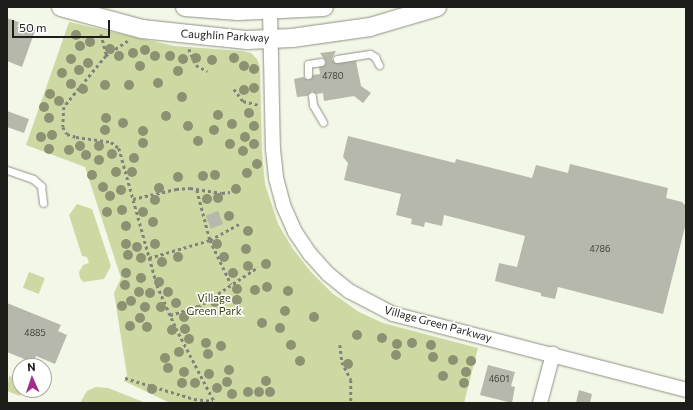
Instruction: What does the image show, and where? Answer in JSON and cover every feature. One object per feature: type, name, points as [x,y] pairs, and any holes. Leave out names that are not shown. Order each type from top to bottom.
[{"type":"street","name":"Caughlin Parkway","points":[[61,7],[111,22],[157,31],[214,38],[270,39],[370,27],[437,7]]},
{"type":"street","points":[[185,7],[238,11],[324,7]]},
{"type":"street","name":"Village Green Parkway","points":[[270,9],[273,149],[276,178],[283,205],[310,254],[349,291],[371,305],[427,323],[553,354],[686,390]]},
{"type":"street","points":[[540,403],[553,354]]},
{"type":"lane","points":[[338,59],[370,54],[375,57],[379,66]]},
{"type":"lane","points":[[308,75],[308,64],[321,62]]},
{"type":"lane","points":[[312,96],[313,105],[323,122]]},
{"type":"lane","points":[[7,170],[33,179],[41,186],[43,203]]},
{"type":"path","points":[[100,32],[106,56]]},
{"type":"path","points":[[129,40],[106,56],[64,107],[63,127],[67,134],[76,137],[111,142],[118,148],[149,258],[170,315],[214,402]]},
{"type":"path","points":[[189,49],[196,65],[207,71]]},
{"type":"path","points":[[234,89],[243,101],[259,106]]},
{"type":"path","points":[[133,198],[176,189],[222,193],[230,192]]},
{"type":"path","points":[[198,190],[210,240],[231,284]]},
{"type":"path","points":[[149,258],[210,240],[239,224]]},
{"type":"path","points":[[170,315],[198,307],[258,267]]},
{"type":"path","points":[[340,344],[342,362],[351,380],[351,403]]},
{"type":"path","points":[[125,378],[194,399],[214,402]]},
{"type":"green space","name":"Village Green Park","points":[[69,22],[174,46],[251,53],[257,59],[260,67],[262,152],[265,184],[278,224],[293,249],[311,272],[332,293],[359,312],[383,323],[478,348],[464,403],[170,403],[124,381],[127,375],[114,293],[121,278],[85,167],[26,145]]},
{"type":"green space","points":[[77,204],[92,209],[111,266],[104,279],[83,282],[80,278],[79,272],[83,265],[89,263],[87,257],[82,256],[69,215]]},
{"type":"green space","points":[[29,272],[45,278],[39,294],[23,288]]},
{"type":"green space","points":[[9,376],[12,377],[12,393],[7,391]]},
{"type":"green space","points":[[96,387],[108,388],[146,403],[80,403],[87,391]]},
{"type":"building","points":[[7,18],[36,28],[22,67],[7,61]]},
{"type":"building","points":[[336,51],[332,59],[335,63],[356,61],[361,86],[371,93],[363,103],[354,96],[324,101],[323,93],[316,94],[312,91],[307,96],[297,97],[294,79],[303,77],[308,80],[313,75],[320,74],[319,67],[324,66],[326,62],[320,53]]},
{"type":"building","points":[[7,111],[29,119],[24,133],[7,127]]},
{"type":"building","points":[[348,136],[455,163],[456,159],[532,178],[536,165],[568,173],[570,164],[668,188],[666,198],[682,202],[686,206],[686,223],[663,314],[558,287],[555,299],[541,296],[541,293],[495,281],[499,263],[517,267],[525,236],[444,215],[442,226],[425,222],[424,227],[411,224],[412,219],[396,215],[401,194],[344,180],[348,163],[343,157]]},
{"type":"building","points":[[218,211],[223,224],[211,229],[206,216]]},
{"type":"building","points":[[7,303],[61,325],[58,331],[67,335],[55,364],[52,363],[52,358],[41,358],[36,356],[35,358],[22,358],[7,352]]},
{"type":"building","points":[[488,365],[515,372],[511,386],[515,387],[512,403],[480,395]]},
{"type":"building","points":[[579,390],[592,394],[590,403],[576,403]]}]
